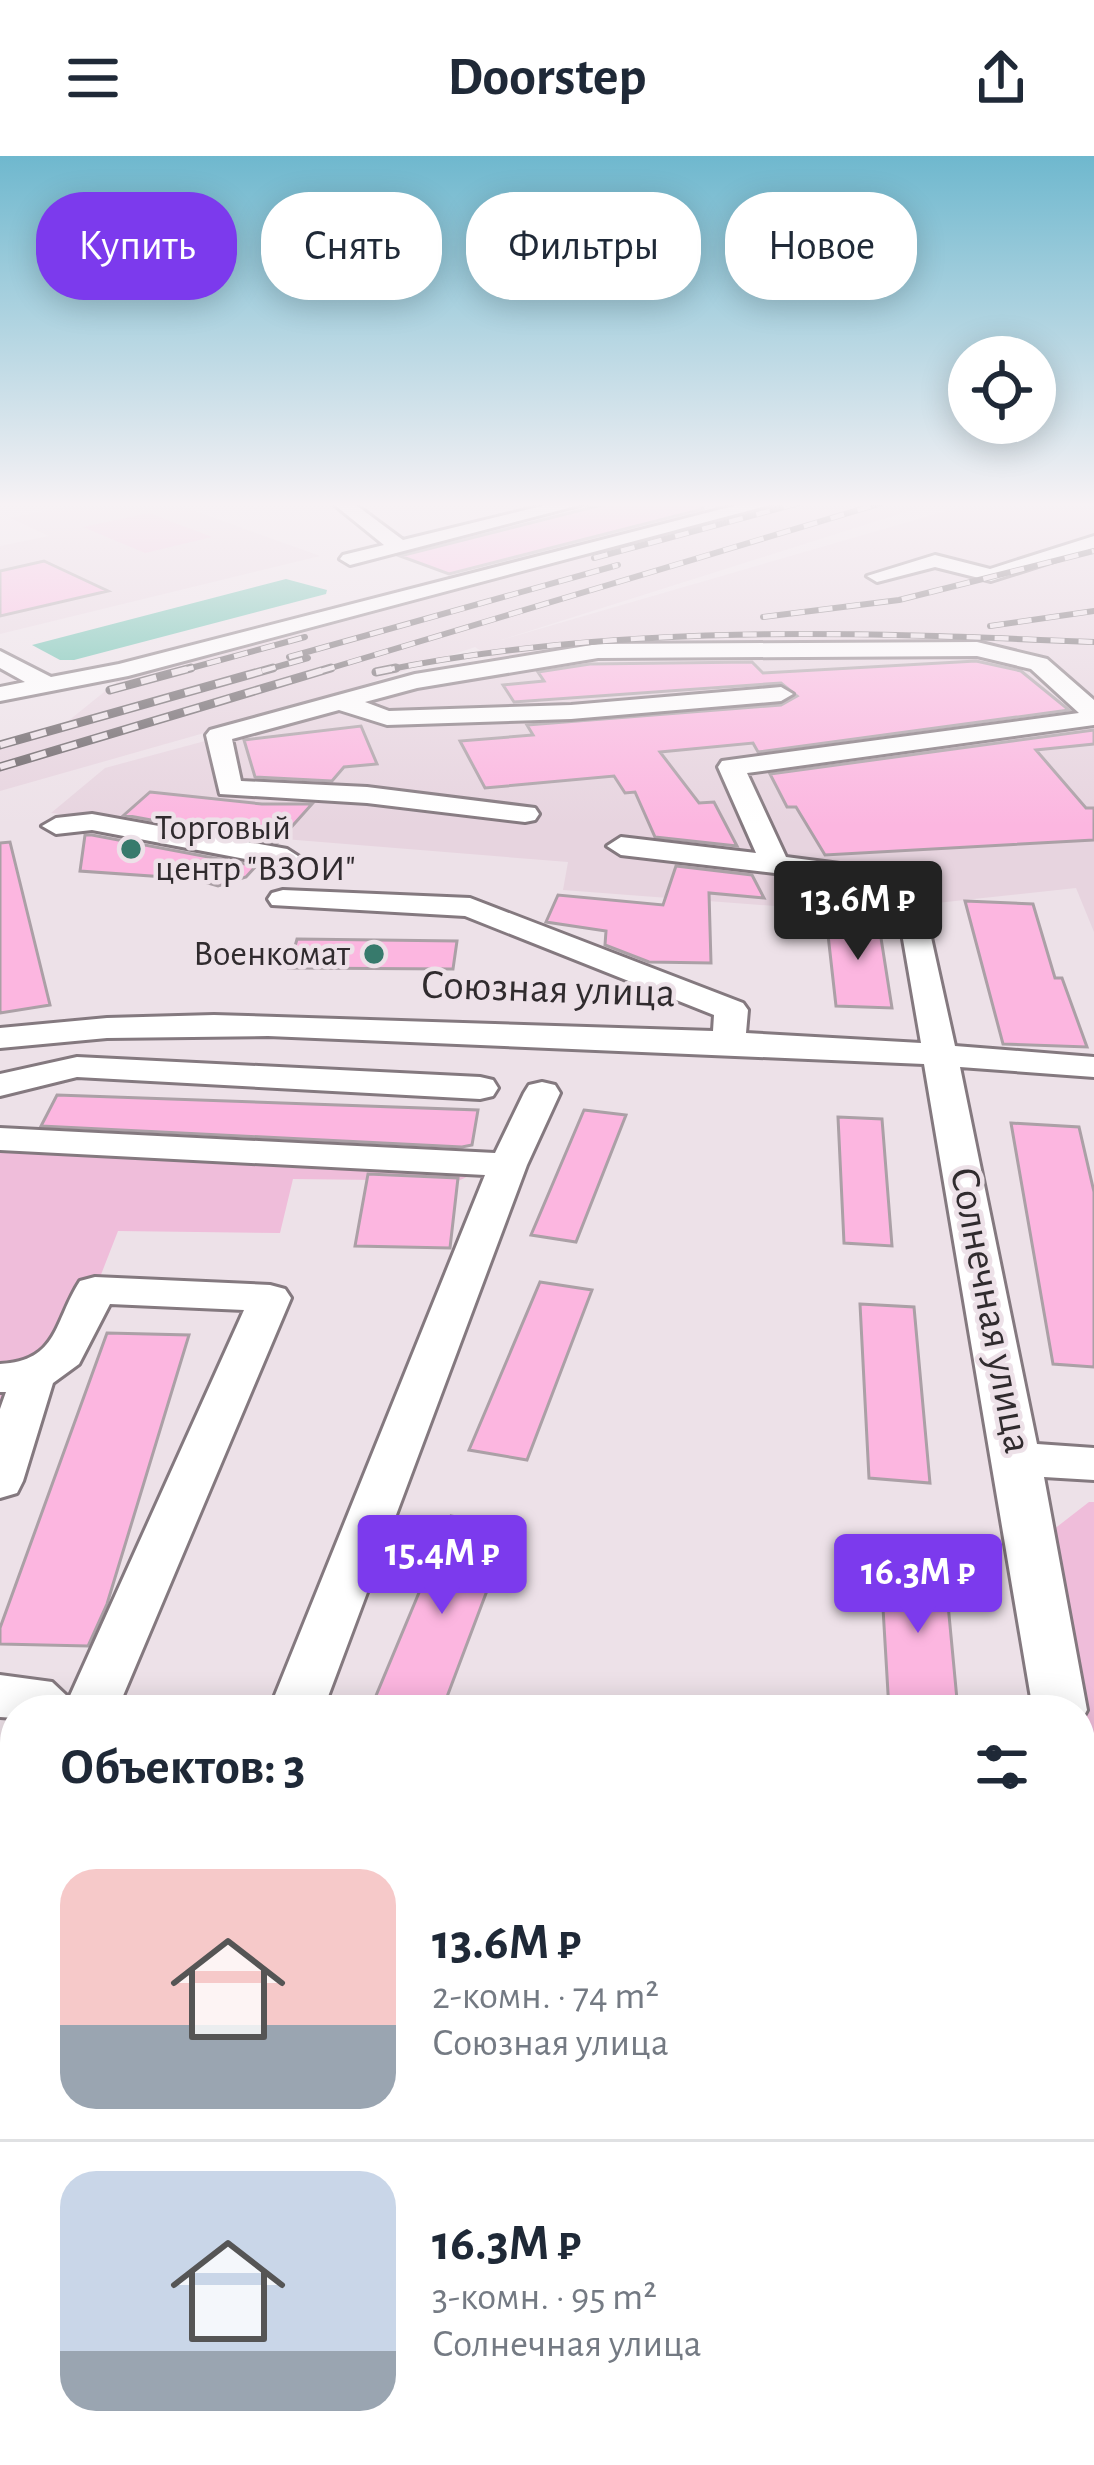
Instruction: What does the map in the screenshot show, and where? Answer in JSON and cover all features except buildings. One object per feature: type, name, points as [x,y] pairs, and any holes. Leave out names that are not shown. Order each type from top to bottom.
[{"type":"street","points":[[0,694],[120,671],[356,610]]},
{"type":"street","points":[[525,814],[367,795],[229,788],[219,734],[415,682],[598,651],[977,649],[1039,664],[1094,715]]},
{"type":"street","points":[[0,658],[47,685]]},
{"type":"street","points":[[339,702],[387,718],[571,712],[782,694]]},
{"type":"street","points":[[774,862],[731,767],[1094,715]]},
{"type":"street","points":[[56,826],[92,822],[287,859]]},
{"type":"street","points":[[620,846],[774,862]]},
{"type":"street","name":"Солнечная улица","points":[[774,862],[908,880],[1020,1459],[1058,1695]]},
{"type":"street","points":[[283,899],[470,907],[731,1010],[729,1040]]},
{"type":"street","points":[[77,1027],[77,1067]]},
{"type":"street","name":"Союзная улица","points":[[0,1038],[77,1027],[729,1040],[1094,1067]]},
{"type":"street","points":[[0,1106],[77,1067]]},
{"type":"street","points":[[0,1085],[77,1067],[481,1088]]},
{"type":"street","points":[[302,1695],[508,1165],[542,1093]]},
{"type":"street","points":[[0,1139],[508,1165]]},
{"type":"street","points":[[0,1481],[16,1379],[66,1356],[95,1290],[270,1298],[97,1695]]},
{"type":"street","points":[[1020,1459],[1094,1464]]},
{"type":"shaded area","points":[[0,610],[99,610],[0,634]]},
{"type":"shaded area","points":[[168,610],[266,610],[74,660],[60,660],[32,645]]},
{"type":"shaded area","points":[[383,610],[597,610],[501,640],[605,610],[1094,610],[1094,932],[1076,888],[853,912],[563,890],[568,862],[284,839],[51,813],[105,768],[497,662],[475,647],[310,703],[0,791],[0,746],[57,730],[119,680]]},
{"type":"shaded area","points":[[0,1145],[495,1164],[458,1181],[293,1179],[280,1233],[118,1231],[95,1290],[0,1473]]},
{"type":"shaded area","points":[[1094,1502],[1094,1695],[1076,1695],[1040,1540]]},
{"type":"railway","points":[[289,657],[458,610]]},
{"type":"railway","points":[[321,671],[525,610]]},
{"type":"railway","points":[[763,617],[821,610]]},
{"type":"railway","points":[[990,626],[1094,611]]},
{"type":"railway","points":[[381,671],[470,656],[647,638],[825,634],[1094,642]]},
{"type":"railway","points":[[180,671],[305,637]]},
{"type":"railway","points":[[262,671],[308,658]]},
{"type":"railway","points":[[110,690],[191,668]]},
{"type":"railway","points":[[0,745],[273,668]]},
{"type":"railway","points":[[0,767],[331,668]]},
{"type":"railway","points":[[381,671],[396,668]]},
{"type":"railway","points":[[376,672],[381,671]]},
{"type":"place","name":"Торговый центр \"ВЗОИ\"","points":[[131,849]]},
{"type":"place","name":"Военкомат","points":[[374,954]]}]
